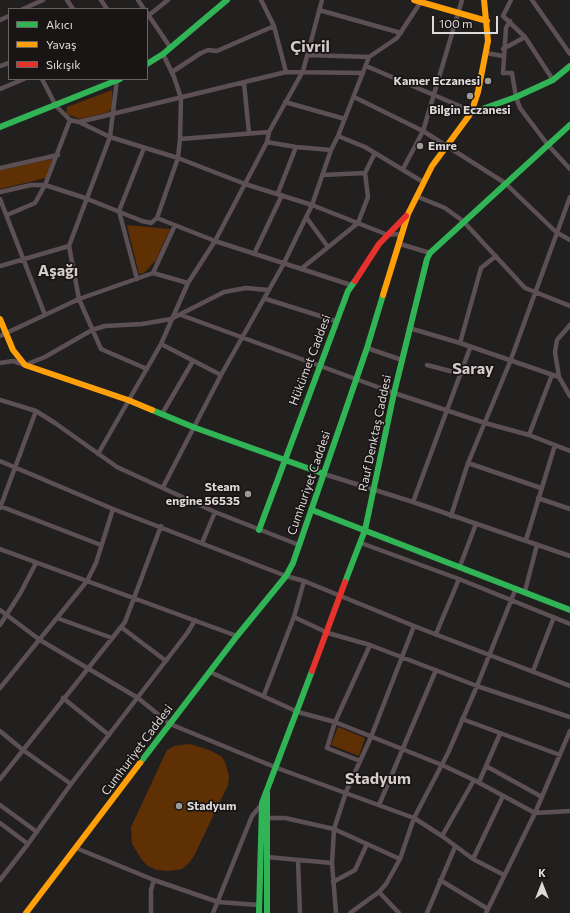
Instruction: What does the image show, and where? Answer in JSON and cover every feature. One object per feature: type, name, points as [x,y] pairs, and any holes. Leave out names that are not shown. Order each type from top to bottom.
[{"type":"street","points":[[25,8],[43,0]]},
{"type":"street","points":[[67,0],[73,8]]},
{"type":"street","points":[[168,0],[148,14],[170,47]]},
{"type":"street","points":[[148,63],[163,54],[227,0]]},
{"type":"street","points":[[260,0],[274,26],[286,72]]},
{"type":"street","points":[[98,454],[161,344],[188,283],[215,241],[267,142],[269,132],[302,71],[322,0]]},
{"type":"street","points":[[414,0],[422,1],[487,22]]},
{"type":"street","points":[[403,169],[423,132],[462,0]]},
{"type":"street","name":"Cumhuriyet Caddesi","points":[[26,913],[237,636],[286,576],[293,563],[367,348],[401,241],[408,214],[423,182],[446,145],[471,112],[478,92],[489,35],[484,0]]},
{"type":"street","points":[[511,0],[502,16],[510,21],[525,37],[553,80]]},
{"type":"street","points":[[532,0],[570,54]]},
{"type":"street","points":[[163,487],[221,375],[266,299],[268,290],[283,265],[312,205],[331,150],[370,57],[397,38],[422,1]]},
{"type":"street","points":[[319,10],[401,33]]},
{"type":"street","points":[[510,21],[506,28],[503,49],[504,73],[512,73],[516,97],[520,108],[548,145],[570,169]]},
{"type":"street","points":[[172,72],[201,53],[208,50],[217,51],[274,26]]},
{"type":"street","points":[[503,49],[525,37]]},
{"type":"street","points":[[0,192],[31,185],[45,185],[86,198],[119,212],[151,222],[157,218],[178,158],[180,140],[181,98],[172,72],[163,54]]},
{"type":"street","points":[[486,54],[503,56]]},
{"type":"street","points":[[307,55],[370,57]]},
{"type":"street","points":[[366,66],[462,106],[471,112],[516,97],[553,80],[570,66]]},
{"type":"street","points":[[80,122],[286,72],[302,71],[363,73]]},
{"type":"street","points":[[0,89],[22,80]]},
{"type":"street","points":[[43,80],[56,106],[70,120],[80,122],[110,137],[178,158],[245,184],[312,205],[388,235],[394,233],[401,241],[430,253]]},
{"type":"street","points":[[0,127],[56,106],[116,80]]},
{"type":"street","points":[[118,80],[110,137],[69,246],[79,299],[101,348],[147,369]]},
{"type":"street","points":[[244,82],[249,133]]},
{"type":"street","points":[[354,97],[446,145],[505,183],[556,232],[570,240]]},
{"type":"street","points":[[285,102],[345,119]]},
{"type":"street","points":[[7,215],[35,203],[45,185],[58,155],[70,120]]},
{"type":"street","name":"Rauf Denktaş Caddesi","points":[[259,913],[262,803],[277,768],[328,633],[365,530],[394,393],[424,265],[430,253],[570,125]]},
{"type":"street","points":[[180,140],[269,132]]},
{"type":"street","points":[[338,136],[375,153],[423,182]]},
{"type":"street","points":[[267,142],[296,147],[331,150]]},
{"type":"street","points":[[254,254],[280,194],[296,147]]},
{"type":"street","points":[[137,279],[119,212],[144,148]]},
{"type":"street","points":[[301,269],[358,222],[368,197],[366,173],[375,153]]},
{"type":"street","points":[[0,168],[58,155]]},
{"type":"street","points":[[322,175],[366,173]]},
{"type":"street","points":[[416,196],[445,208],[464,221],[525,288],[570,306]]},
{"type":"street","points":[[451,516],[468,463],[510,362],[570,197]]},
{"type":"street","points":[[0,199],[45,315]]},
{"type":"street","name":"Hükümet Caddesi","points":[[259,530],[319,366],[351,285],[369,257],[408,214]]},
{"type":"street","points":[[306,217],[328,247]]},
{"type":"street","points":[[157,218],[215,241],[283,265],[301,269],[351,285]]},
{"type":"street","points":[[153,273],[175,225]]},
{"type":"street","points":[[0,266],[69,246]]},
{"type":"street","points":[[460,343],[481,268],[496,256]]},
{"type":"street","points":[[3,335],[79,299],[153,273],[188,283]]},
{"type":"street","points":[[25,365],[45,357],[92,330],[105,326],[142,324],[171,319],[224,292],[246,288],[268,290]]},
{"type":"street","points":[[266,299],[336,321]]},
{"type":"street","points":[[181,315],[394,393],[485,423],[529,435],[570,451]]},
{"type":"street","points":[[0,319],[3,335],[25,365]]},
{"type":"street","points":[[569,327],[560,335],[555,346],[559,377],[570,396]]},
{"type":"street","points":[[409,328],[460,343],[510,362],[559,377]]},
{"type":"street","points":[[161,344],[221,375]]},
{"type":"street","points":[[367,348],[402,360]]},
{"type":"street","points":[[413,502],[470,348]]},
{"type":"street","points":[[0,363],[13,361],[25,365],[128,400],[193,427],[284,460],[373,491],[413,502],[570,556]]},
{"type":"street","points":[[162,414],[193,361]]},
{"type":"street","points":[[427,365],[461,374]]},
{"type":"street","points":[[529,435],[552,375]]},
{"type":"street","points":[[0,400],[36,412],[117,467],[215,512],[299,545]]},
{"type":"street","points":[[36,412],[14,466],[0,507],[101,545]]},
{"type":"street","points":[[526,540],[555,444]]},
{"type":"street","points":[[0,461],[113,509],[161,526],[286,576],[304,581],[414,626],[570,686]]},
{"type":"street","points":[[468,463],[541,488]]},
{"type":"street","points":[[538,498],[570,509]]},
{"type":"street","points":[[0,688],[87,581],[113,509]]},
{"type":"street","points":[[312,510],[525,591],[570,610]]},
{"type":"street","points":[[202,543],[215,512]]},
{"type":"street","points":[[460,566],[476,524]]},
{"type":"street","points":[[0,779],[125,622],[161,526]]},
{"type":"street","points":[[361,543],[459,579],[570,624]]},
{"type":"street","points":[[525,591],[538,545]]},
{"type":"street","points":[[0,549],[237,636]]},
{"type":"street","points":[[0,625],[7,616],[36,563]]},
{"type":"street","points":[[436,634],[459,579]]},
{"type":"street","points":[[264,695],[294,617],[304,581]]},
{"type":"street","points":[[351,913],[379,892],[386,884],[400,859],[414,818],[442,765],[477,686],[516,588]]},
{"type":"street","points":[[0,610],[40,640],[138,698],[170,724],[277,768],[414,818],[473,859],[504,875]]},
{"type":"street","points":[[294,617],[328,633],[370,645],[477,686],[570,717]]},
{"type":"street","points":[[533,671],[554,617]]},
{"type":"street","points":[[56,618],[112,638]]},
{"type":"street","points":[[0,880],[37,832],[71,784],[188,632],[195,620]]},
{"type":"street","points":[[336,913],[332,863],[334,829],[346,792],[371,737],[414,626]]},
{"type":"street","points":[[121,627],[166,661]]},
{"type":"street","points":[[360,761],[327,748],[335,722],[370,645]]},
{"type":"street","points":[[379,805],[436,670]]},
{"type":"street","points":[[210,672],[264,695],[298,712],[335,722],[442,765],[477,781],[535,813],[570,811]]},
{"type":"street","points":[[63,698],[109,735]]},
{"type":"street","points":[[462,719],[560,755]]},
{"type":"street","points":[[440,880],[487,911],[535,813],[570,730]]},
{"type":"street","points":[[0,731],[23,750],[71,784]]},
{"type":"street","points":[[442,836],[486,766],[500,734]]},
{"type":"street","points":[[486,766],[542,797]]},
{"type":"street","name":"Rauf Denktaş Caddesi","points":[[266,913],[268,818],[267,793]]},
{"type":"street","points":[[473,859],[503,796]]},
{"type":"street","points":[[213,913],[252,816],[262,803]]},
{"type":"street","points":[[0,805],[37,832]]},
{"type":"street","points":[[261,814],[268,818],[285,818],[334,829],[400,859]]},
{"type":"street","points":[[0,823],[28,844]]},
{"type":"street","points":[[333,882],[355,870],[368,844]]},
{"type":"street","points":[[427,913],[455,846]]},
{"type":"street","points":[[76,848],[154,880],[218,902],[259,905]]},
{"type":"street","points":[[267,857],[332,863]]},
{"type":"street","points":[[298,861],[300,913]]},
{"type":"street","points":[[150,913],[151,890],[154,880]]},
{"type":"street","points":[[379,892],[399,913]]},
{"type":"shaded area","points":[[112,90],[112,107],[109,112],[80,119],[66,114],[67,107]]},
{"type":"shaded area","points":[[52,159],[46,178],[0,189],[0,170]]},
{"type":"shaded area","points":[[127,225],[170,229],[156,260],[144,273],[139,274]]},
{"type":"shaded area","points":[[338,727],[365,738],[359,756],[331,745]]},
{"type":"shaded area","name":"Stadyum","points":[[190,744],[209,750],[221,756],[225,762],[229,776],[228,785],[194,856],[188,864],[182,869],[169,871],[157,870],[148,866],[142,860],[132,844],[131,827],[167,750],[174,746]]},
{"type":"traffic: fast","points":[[148,63],[163,54],[227,0]]},
{"type":"traffic: fast","points":[[471,113],[516,97],[553,80],[570,66]]},
{"type":"traffic: fast","points":[[0,127],[118,80]]},
{"type":"traffic: fast","points":[[345,582],[365,530],[394,393],[427,259],[430,253],[570,125]]},
{"type":"traffic: fast","points":[[259,530],[348,291],[355,281]]},
{"type":"traffic: fast","points":[[140,763],[237,636],[286,576],[293,563],[367,348],[383,295]]},
{"type":"traffic: fast","points":[[152,410],[193,427],[324,474]]},
{"type":"traffic: fast","points":[[312,510],[570,610]]},
{"type":"traffic: fast","points":[[259,913],[262,803],[312,671]]},
{"type":"traffic: fast","points":[[267,793],[267,913]]},
{"type":"traffic: slow","points":[[414,0],[487,21]]},
{"type":"traffic: slow","points":[[383,295],[408,214],[432,166],[471,113],[478,92],[488,41],[484,0]]},
{"type":"traffic: slow","points":[[0,319],[13,350],[25,365],[128,400],[152,410]]},
{"type":"traffic: slow","points":[[26,913],[140,763]]},
{"type":"traffic: jam","points":[[355,281],[379,244],[406,216]]},
{"type":"traffic: jam","points":[[312,671],[345,582]]},
{"type":"place","name":"Kamer Eczanesi","points":[[488,81]]},
{"type":"place","name":"Bilgin Eczanesi","points":[[470,96]]},
{"type":"place","name":"Emre","points":[[420,146]]},
{"type":"place","name":"Steam engine 56535","points":[[248,494]]},
{"type":"place","name":"Stadyum","points":[[179,806]]},
{"type":"district","name":"Çivril","points":[[310,47]]},
{"type":"district","name":"Aşağı","points":[[58,271]]},
{"type":"district","name":"Saray","points":[[473,369]]},
{"type":"district","name":"Stadyum","points":[[378,779]]}]
